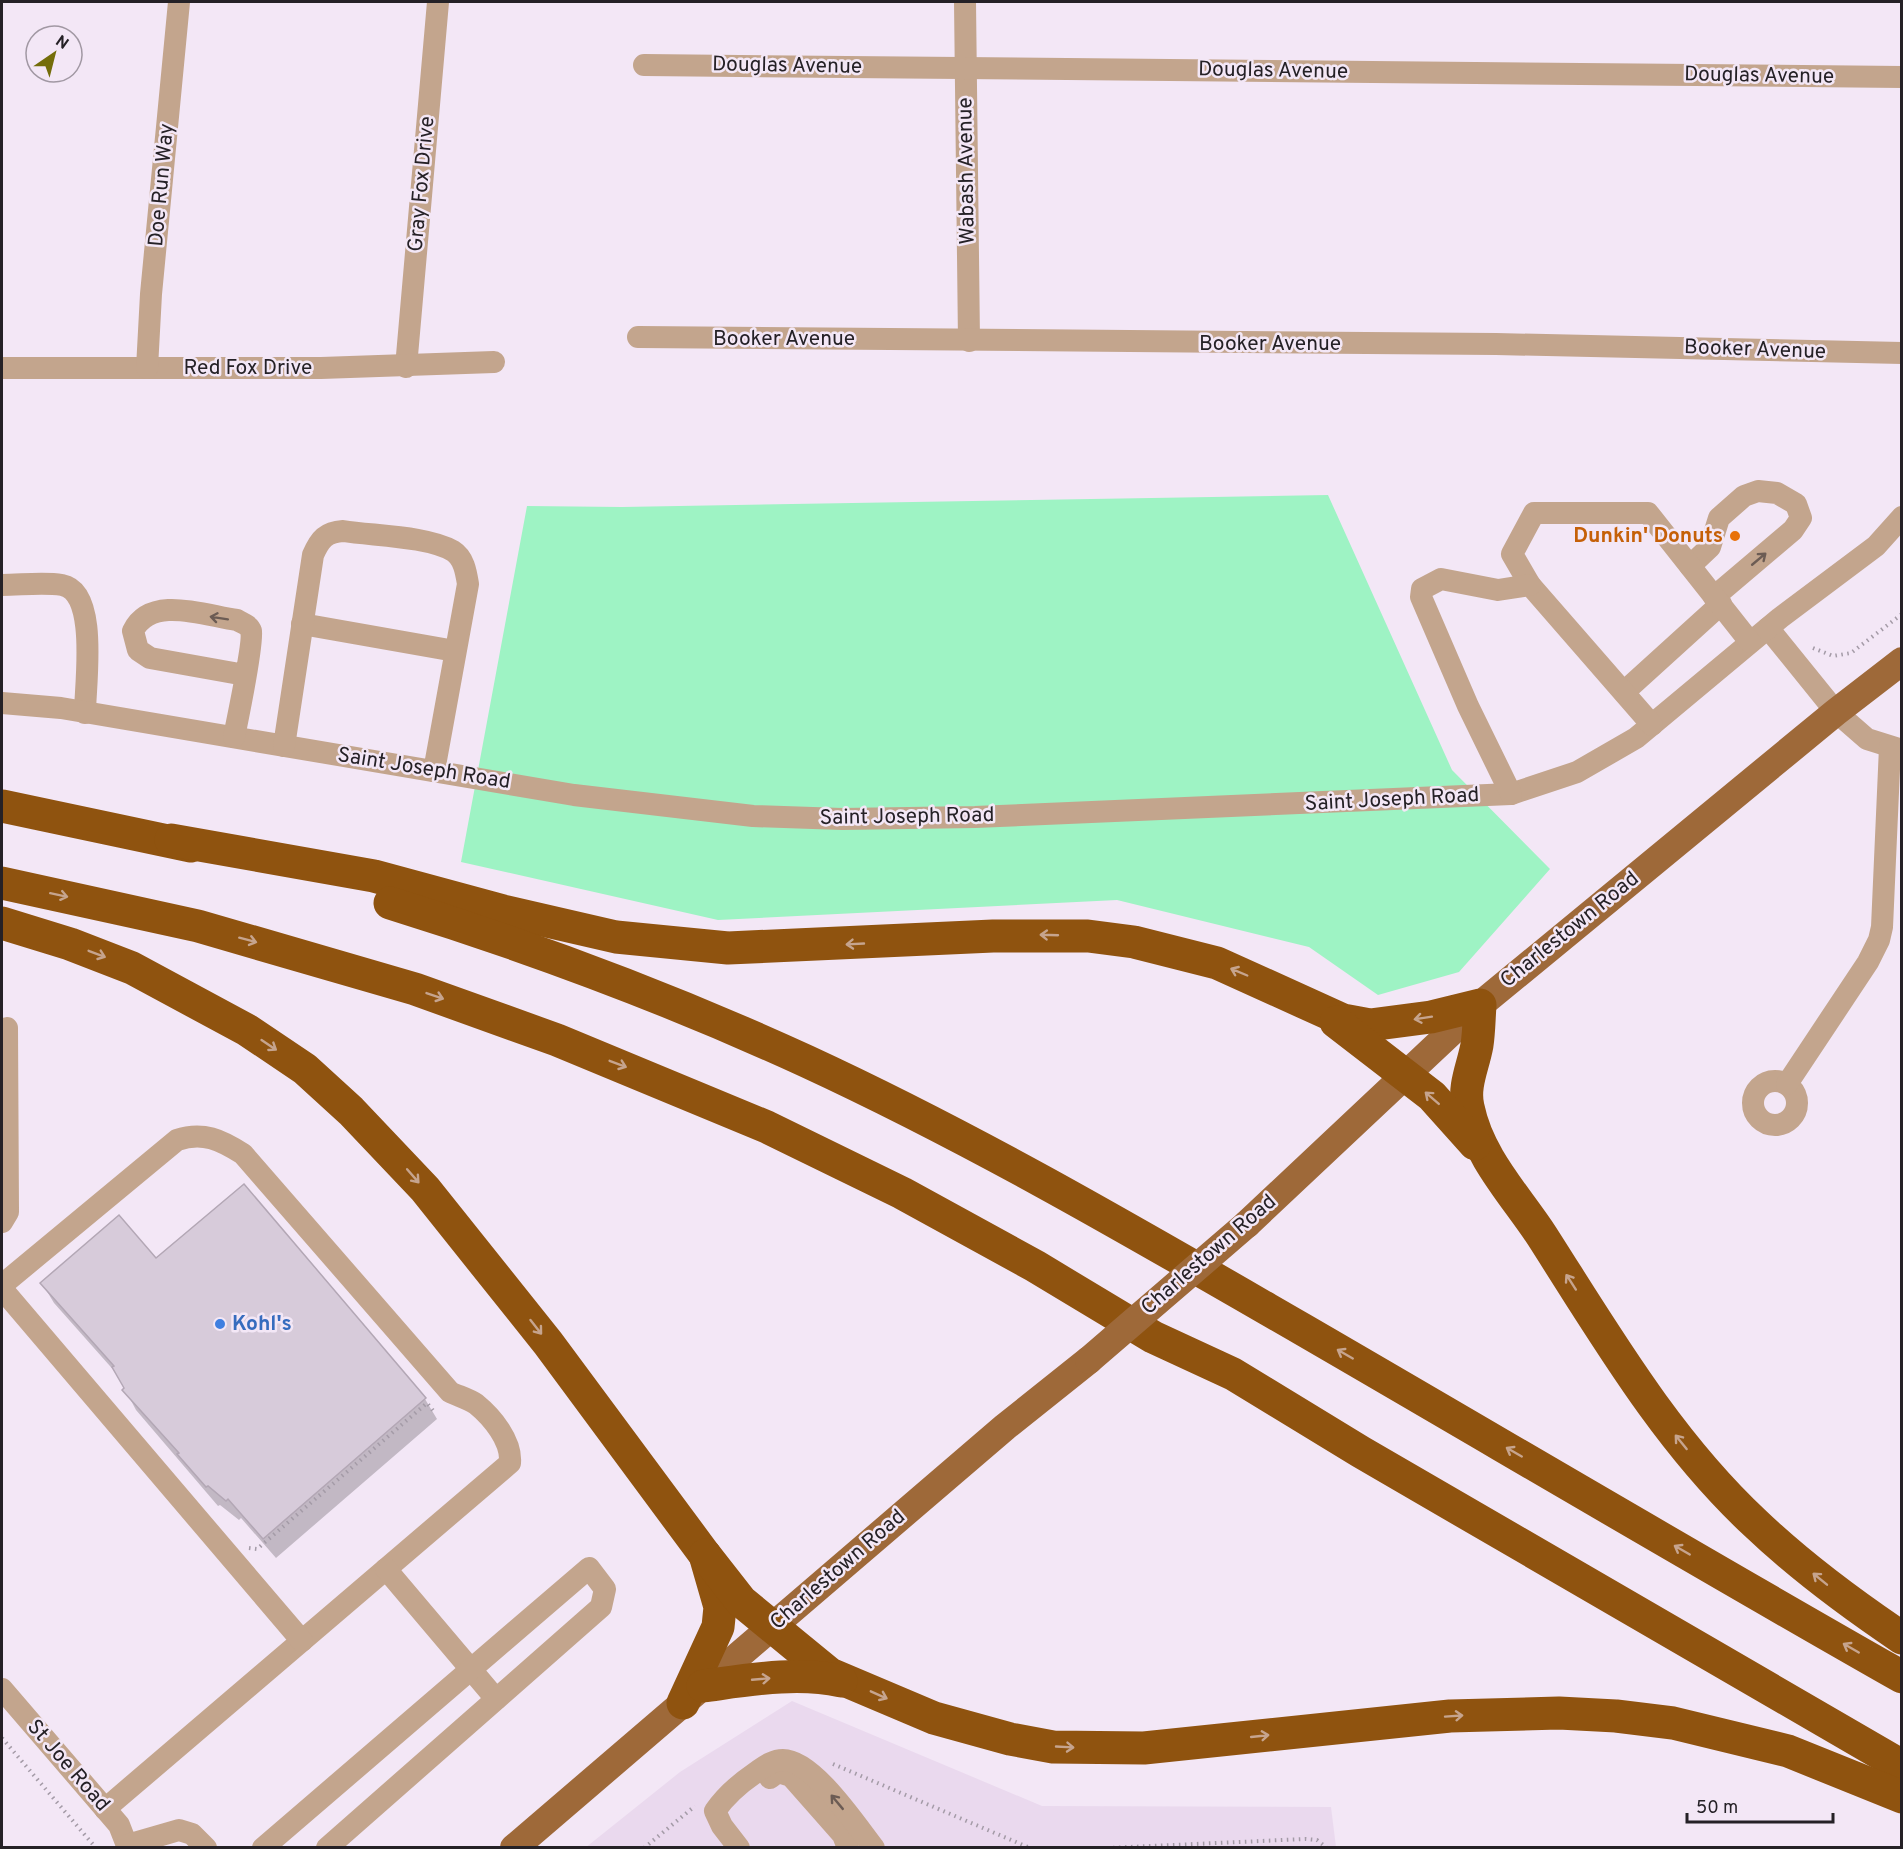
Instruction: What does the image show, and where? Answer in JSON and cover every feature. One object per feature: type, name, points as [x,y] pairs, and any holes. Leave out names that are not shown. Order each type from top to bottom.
[{"type":"highway","points":[[2,806],[171,840],[374,876],[560,926],[616,937],[728,948],[1041,935],[1088,936],[1134,942],[1217,963],[1343,1020],[1370,1025],[1431,1017],[1480,1005],[1477,1045],[1466,1092],[1468,1110],[1485,1157]]},
{"type":"highway","points":[[171,840],[309,877],[445,920],[586,970],[805,1061],[952,1133],[1099,1212],[1902,1677]]},
{"type":"highway","points":[[2,883],[198,926],[415,989],[557,1040],[767,1126],[902,1193],[1044,1271],[1153,1336],[1233,1374],[1361,1452],[1902,1766]]},
{"type":"highway","points":[[2,923],[70,944],[132,968],[247,1030],[305,1069],[393,1153],[466,1240],[548,1343],[741,1601],[830,1674],[846,1682],[934,1718],[970,1730],[1053,1747],[1144,1748],[1450,1716],[1559,1713],[1616,1716],[1673,1723],[1788,1750],[1902,1797]]},
{"type":"highway","points":[[1321,1011],[1362,1040],[1404,1077],[1432,1096],[1485,1157],[1520,1202],[1647,1398],[1715,1482],[1754,1523],[1798,1561],[1844,1598],[1902,1638]]},
{"type":"highway","points":[[705,1555],[720,1607],[718,1627],[693,1695],[802,1677],[824,1677],[846,1682]]},
{"type":"main road","name":"Charlestown Road","points":[[514,1848],[1005,1427],[1089,1360],[1247,1224],[1480,1005],[1836,712],[1902,662]]},
{"type":"street","name":"Doe Run Way","points":[[147,368],[151,294],[179,2]]},
{"type":"street","name":"Gray Fox Drive","points":[[406,367],[438,2]]},
{"type":"street","name":"Wabash Avenue","points":[[965,2],[969,341]]},
{"type":"street","name":"Douglas Avenue","points":[[644,65],[1902,77]]},
{"type":"street","name":"Booker Avenue","points":[[638,337],[1496,344],[1584,348],[1664,346],[1902,353]]},
{"type":"street","name":"Red Fox Drive","points":[[2,368],[406,367],[494,362]]},
{"type":"street","points":[[1624,692],[1793,530],[1801,518],[1796,504],[1777,493],[1758,491],[1744,496],[1719,518],[1710,547],[1690,566]]},
{"type":"street","points":[[1652,725],[1530,585],[1512,554],[1534,513],[1648,513],[1718,601],[1759,635],[1836,712],[1867,739],[1896,748],[1882,927],[1879,940],[1863,970],[1787,1084]]},
{"type":"street","name":"Saint Joseph Road","points":[[2,703],[62,708],[663,807],[753,816],[842,819],[975,817],[1511,794],[1577,772],[1608,756],[1652,725],[1827,580],[1876,546],[1902,517]]},
{"type":"street","points":[[284,746],[313,555],[320,541],[330,532],[428,543],[454,552],[465,566],[468,584],[434,771]]},
{"type":"street","points":[[1511,794],[1468,706],[1421,597],[1422,589],[1441,579],[1498,590],[1530,585]]},
{"type":"street","points":[[2,585],[64,585],[81,599],[87,624],[85,713]]},
{"type":"street","points":[[234,737],[247,664],[251,630],[237,620],[164,609],[144,617],[133,631],[135,645],[143,655],[150,658],[247,664]]},
{"type":"street","points":[[302,624],[455,651]]},
{"type":"street","points":[[2,1222],[8,1212],[8,1028]]},
{"type":"street","points":[[105,1809],[302,1641],[510,1463],[511,1451],[506,1439],[475,1404],[450,1392],[243,1154],[225,1143],[205,1136],[189,1136],[177,1140],[2,1287],[302,1641]]},
{"type":"street","points":[[262,1848],[589,1568],[603,1585],[605,1596],[601,1607],[327,1848]]},
{"type":"street","points":[[386,1569],[496,1699]]},
{"type":"street","name":"St Joe Road","points":[[2,1689],[105,1809],[118,1826],[127,1846]]},
{"type":"street","points":[[739,1848],[722,1827],[715,1810],[739,1784],[770,1762],[783,1760],[802,1765],[820,1781],[874,1848]]},
{"type":"street","points":[[723,1799],[739,1800],[778,1772],[791,1776],[843,1835],[848,1848]]},
{"type":"street","points":[[722,1827],[737,1831],[751,1848]]},
{"type":"street","points":[[127,1846],[179,1830],[192,1834],[206,1848]]},
{"type":"path","points":[[1813,648],[1833,656],[1851,653],[1902,614]]},
{"type":"path","points":[[246,1548],[257,1548],[427,1402],[435,1413]]},
{"type":"path","points":[[2,1738],[96,1848]]},
{"type":"path","points":[[1107,1848],[1305,1839],[1317,1840],[1327,1848]]},
{"type":"shaded area","points":[[792,1701],[1042,1806],[1331,1807],[1336,1847],[585,1848],[680,1772]]},
{"type":"green space","points":[[1328,495],[1452,770],[1550,869],[1459,972],[1378,995],[1309,947],[1117,900],[718,920],[461,862],[527,506],[622,507]]},
{"type":"building","name":"Kohl's","points":[[244,1184],[426,1398],[263,1539],[228,1499],[226,1501],[208,1486],[206,1487],[177,1454],[179,1453],[122,1390],[124,1388],[112,1367],[114,1366],[40,1283],[119,1215],[156,1258]]},
{"type":"place","name":"Dunkin' Donuts","points":[[1735,536]]},
{"type":"place","name":"Kohl's","points":[[220,1324]]}]
